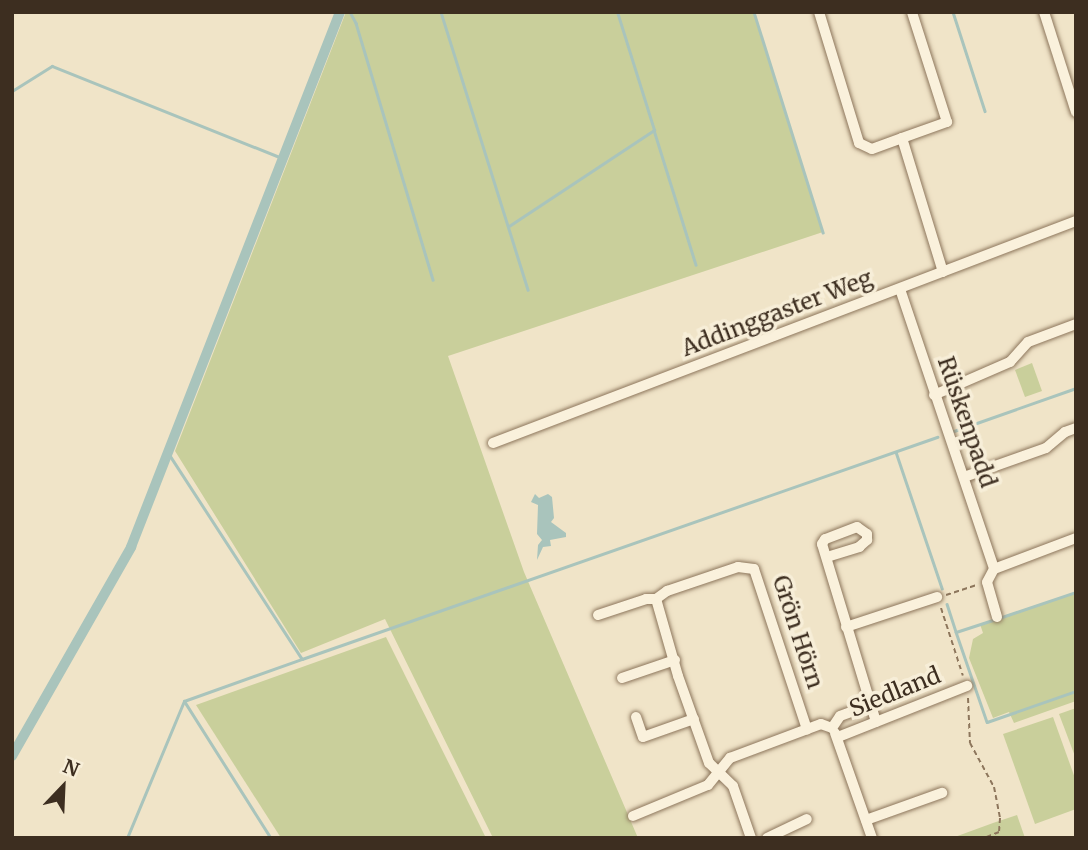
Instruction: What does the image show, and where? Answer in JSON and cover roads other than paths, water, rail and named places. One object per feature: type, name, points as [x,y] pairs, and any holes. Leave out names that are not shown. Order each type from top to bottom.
[{"type":"street","points":[[819,12],[859,143],[872,149],[947,122],[912,12]]},
{"type":"street","points":[[1044,12],[1076,113]]},
{"type":"street","points":[[902,138],[943,272]]},
{"type":"street","name":"Addinggaster Weg","points":[[493,443],[1076,221]]},
{"type":"street","name":"Rüskenpadd","points":[[900,289],[994,569]]},
{"type":"street","points":[[934,395],[1010,362],[1028,342],[1076,324]]},
{"type":"street","points":[[964,477],[1046,448],[1065,432],[1076,428]]},
{"type":"street","points":[[997,617],[987,582],[994,569],[1076,538]]},
{"type":"street","points":[[827,557],[826,565],[876,722]]},
{"type":"street","name":"Grön Hörn","points":[[598,615],[646,599],[656,599],[667,591],[738,567],[754,569],[807,729]]},
{"type":"street","points":[[846,627],[937,597]]},
{"type":"street","points":[[656,599],[709,763],[733,786],[751,838]]},
{"type":"street","points":[[622,678],[675,660]]},
{"type":"street","name":"Siedland","points":[[835,733],[876,722],[967,686]]},
{"type":"street","name":"Siedland","points":[[870,705],[840,716],[835,733],[872,838]]},
{"type":"street","points":[[636,717],[643,737],[694,719]]},
{"type":"street","points":[[633,816],[708,785],[730,758],[821,724],[835,733]]},
{"type":"street","points":[[866,820],[942,793]]},
{"type":"street","points":[[767,838],[807,819]]},
{"type":"water","points":[[535,494],[539,498],[548,494],[552,497],[554,518],[551,522],[566,533],[566,537],[550,540],[551,546],[543,547],[537,560],[538,545],[542,540],[537,534],[538,505],[531,502]]},
{"type":"waterway","points":[[12,756],[131,547],[340,12]]},
{"type":"waterway","points":[[350,12],[356,23],[433,280]]},
{"type":"waterway","points":[[441,12],[528,290]]},
{"type":"waterway","points":[[509,226],[654,130],[617,12]]},
{"type":"waterway","points":[[754,12],[823,232]]},
{"type":"waterway","points":[[953,12],[985,111]]},
{"type":"waterway","points":[[12,91],[52,66],[284,159]]},
{"type":"waterway","points":[[654,130],[696,265]]},
{"type":"waterway","points":[[954,431],[1076,388]]},
{"type":"waterway","points":[[169,454],[302,659],[937,437]]},
{"type":"waterway","points":[[896,452],[942,588]]},
{"type":"waterway","points":[[999,618],[1076,592]]},
{"type":"waterway","points":[[947,604],[956,632],[993,620]]},
{"type":"waterway","points":[[956,632],[987,722],[1076,691]]},
{"type":"waterway","points":[[127,838],[184,701],[302,659]]},
{"type":"waterway","points":[[185,702],[271,838]]}]
